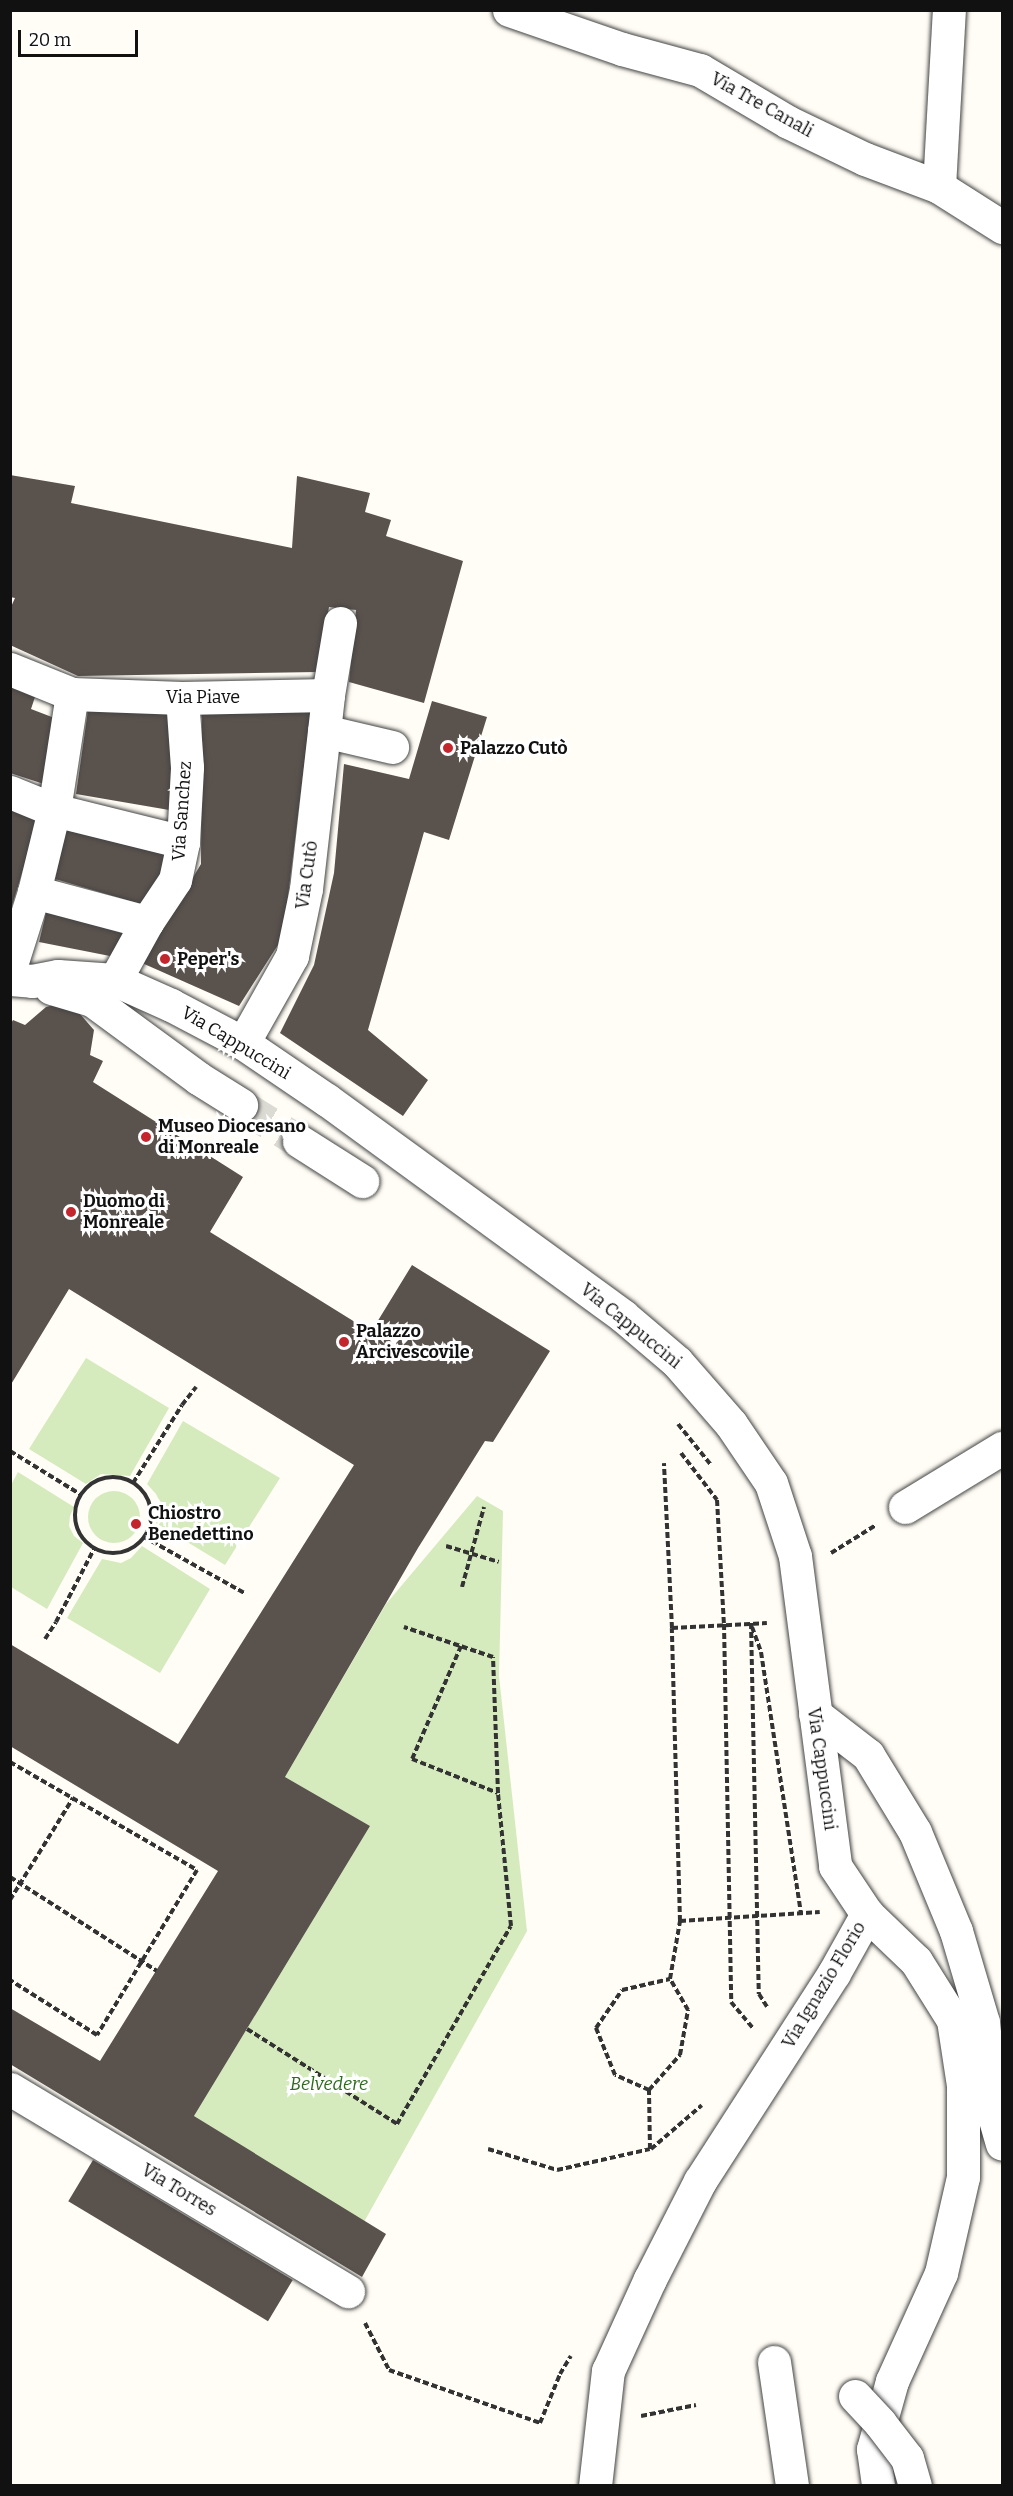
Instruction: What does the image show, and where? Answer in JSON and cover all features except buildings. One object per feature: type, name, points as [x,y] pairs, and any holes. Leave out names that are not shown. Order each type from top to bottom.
[{"type":"street","name":"Via Tre Canali","points":[[509,10],[622,49],[700,70],[788,122],[865,159],[939,187],[1002,227]]},
{"type":"street","points":[[939,187],[949,10]]},
{"type":"street","points":[[328,694],[339,623]]},
{"type":"street","name":"Via Piave","points":[[10,669],[72,694],[182,698],[328,694]]},
{"type":"street","points":[[18,976],[34,892],[54,810],[72,694]]},
{"type":"street","name":"Via Cutò","points":[[243,1043],[292,956],[306,889],[328,694]]},
{"type":"street","name":"Via Sanchez","points":[[115,980],[147,922],[176,879],[183,842],[187,767],[182,698]]},
{"type":"street","points":[[324,731],[392,747]]},
{"type":"street","points":[[10,792],[54,810],[183,842]]},
{"type":"street","points":[[34,892],[147,922]]},
{"type":"street","points":[[18,976],[115,980]]},
{"type":"street","points":[[18,976],[92,1000],[198,1078],[241,1105]]},
{"type":"street","name":"Via Cappuccini","points":[[115,980],[171,1005],[243,1043],[327,1100],[623,1316],[677,1362],[731,1424],[771,1484],[783,1512],[795,1556],[835,1866],[867,1914]]},
{"type":"street","points":[[299,1141],[362,1181]]},
{"type":"street","points":[[905,1507],[1002,1448]]},
{"type":"street","points":[[815,1714],[868,1755],[915,1832],[957,1930],[983,2022],[992,2109],[1002,2144]]},
{"type":"street","name":"Via Ignazio Florio","points":[[595,2486],[608,2371],[650,2279],[700,2181],[834,1973],[867,1914],[916,1961],[952,2020],[963,2085],[963,2176],[941,2273],[889,2392],[873,2449],[878,2486]]},
{"type":"street","name":"Via Torres","points":[[10,2088],[348,2291]]},
{"type":"street","points":[[774,2362],[792,2486]]},
{"type":"street","points":[[855,2396],[880,2422],[907,2458],[915,2486]]},
{"type":"path","points":[[133,1483],[182,1405],[196,1387]]},
{"type":"path","points":[[10,1450],[80,1494]]},
{"type":"path","points":[[681,1453],[717,1500],[724,1624],[732,1918],[731,2002],[760,2036]]},
{"type":"path","points":[[650,2149],[648,2090],[680,2055],[688,2010],[670,1979],[680,1920],[672,1628],[664,1462]]},
{"type":"path","points":[[107,1477],[122,1478],[133,1483],[145,1494],[150,1506],[150,1522],[144,1537],[134,1547],[120,1553],[106,1553],[94,1549],[81,1537],[75,1521],[75,1508],[80,1494],[92,1482],[107,1477]]},
{"type":"path","points":[[462,1587],[484,1507]]},
{"type":"path","points":[[830,1553],[905,1507]]},
{"type":"path","points":[[144,1537],[244,1593]]},
{"type":"path","points":[[446,1546],[499,1562]]},
{"type":"path","points":[[45,1638],[56,1622],[94,1549]]},
{"type":"path","points":[[672,1628],[777,1622]]},
{"type":"path","points":[[751,1623],[761,1652],[801,1914]]},
{"type":"path","points":[[751,1623],[759,1994],[772,2015]]},
{"type":"path","points":[[247,2029],[398,2124],[511,1926],[498,1793],[493,1657],[404,1627]]},
{"type":"path","points":[[461,1646],[412,1759],[498,1793]]},
{"type":"path","points":[[10,1762],[197,1870],[98,2035],[10,1980]]},
{"type":"path","points":[[10,1900],[74,1798]]},
{"type":"path","points":[[10,1877],[157,1971]]},
{"type":"path","points":[[680,1920],[821,1912]]},
{"type":"path","points":[[648,2090],[615,2075],[596,2028],[622,1990],[670,1979]]},
{"type":"path","points":[[488,2149],[557,2170],[650,2149],[709,2098]]},
{"type":"path","points":[[348,2291],[389,2370],[540,2423],[560,2374],[573,2354]]},
{"type":"path","points":[[634,2418],[696,2405]]},
{"type":"green space","points":[[86,1358],[169,1408],[130,1476],[101,1474],[86,1484],[29,1449]]},
{"type":"green space","points":[[183,1421],[280,1478],[225,1565],[156,1523],[161,1514],[161,1504],[147,1484]]},
{"type":"green space","points":[[18,1472],[74,1507],[69,1526],[74,1536],[83,1543],[47,1609],[11,1587],[11,1485]]},
{"type":"green space","points":[[109,1491],[119,1491],[129,1495],[136,1502],[140,1517],[136,1532],[129,1539],[119,1543],[109,1543],[99,1539],[92,1532],[88,1522],[88,1512],[92,1502],[99,1495]]},
{"type":"green space","name":"Belvedere","points":[[477,1496],[503,1511],[499,1676],[527,1931],[364,2222],[194,2116],[370,1826],[285,1777],[386,1604]]},
{"type":"green space","points":[[142,1546],[210,1589],[160,1673],[67,1618],[102,1559],[121,1563],[131,1558]]},
{"type":"tunnel","points":[[241,1105],[299,1141]]},
{"type":"place","name":"Palazzo Cutò","points":[[448,748]]},
{"type":"place","name":"Peper's","points":[[165,959]]},
{"type":"place","name":"Museo Diocesano di Monreale","points":[[146,1137]]},
{"type":"place","name":"Duomo di Monreale","points":[[71,1212]]},
{"type":"place","name":"Palazzo Arcivescovile","points":[[344,1342]]},
{"type":"place","name":"Chiostro Benedettino","points":[[136,1524]]}]
